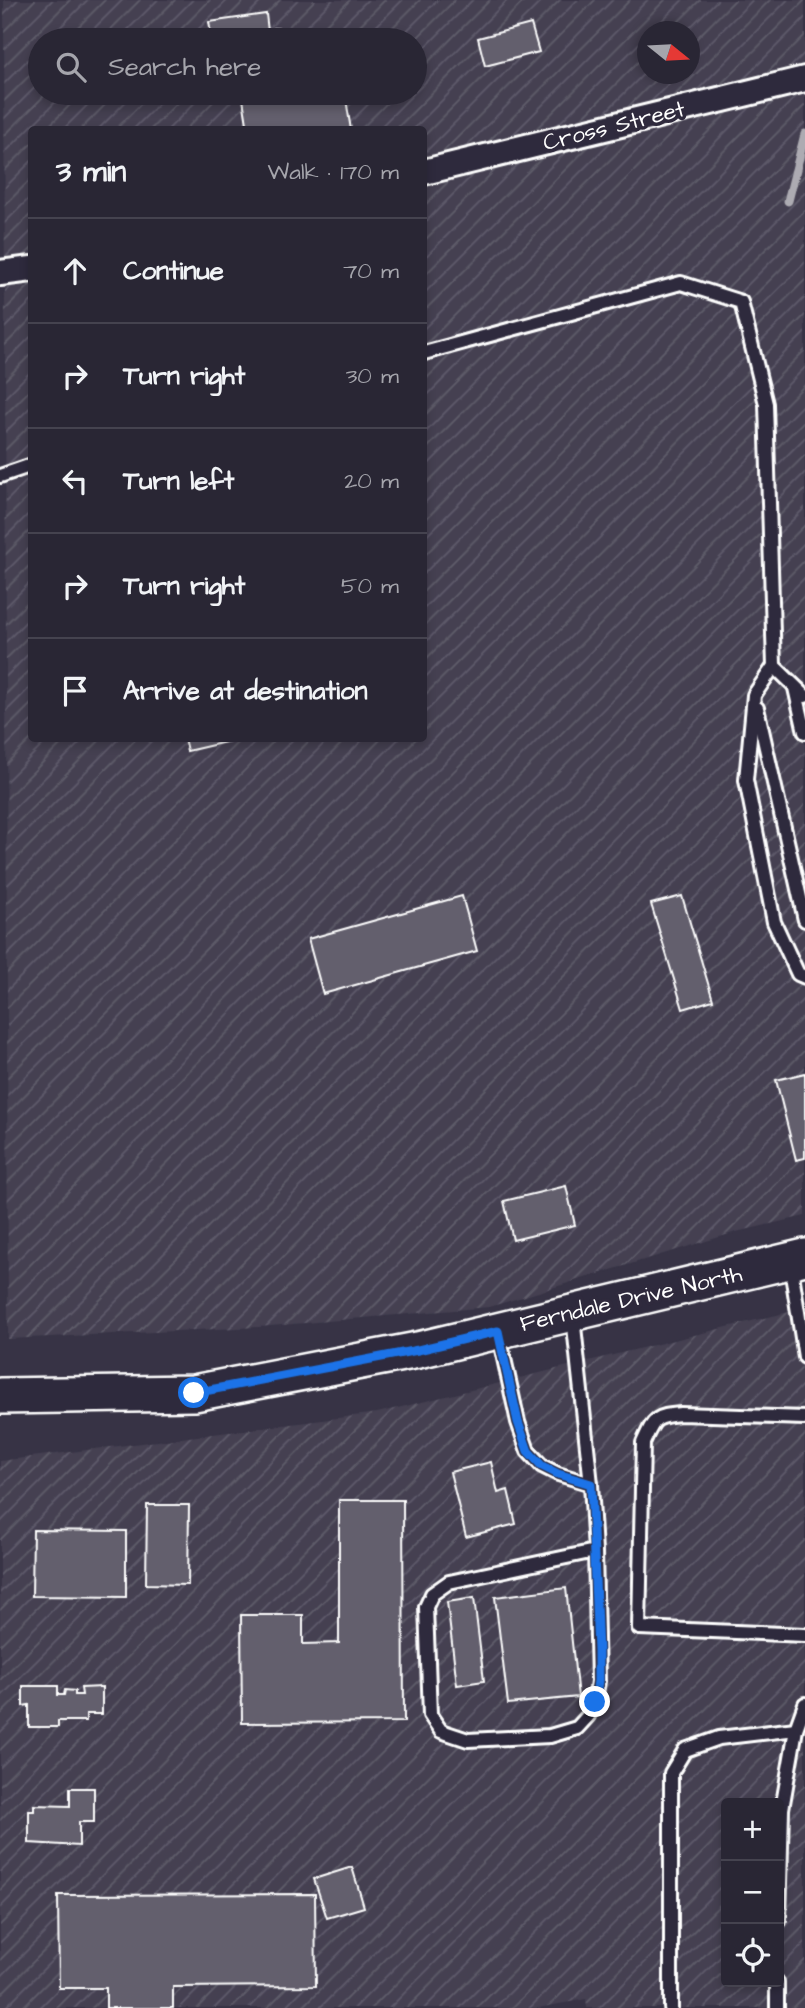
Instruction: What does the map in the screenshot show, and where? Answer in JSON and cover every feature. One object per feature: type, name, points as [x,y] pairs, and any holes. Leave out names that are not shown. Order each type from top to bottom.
[{"type":"main road","name":"Ferndale Drive North","points":[[0,1396],[194,1393],[418,1350],[797,1259]]},
{"type":"street","name":"Cross Street","points":[[427,172],[805,79]]},
{"type":"street","points":[[0,273],[28,270]]},
{"type":"lane","points":[[427,352],[681,282],[741,302],[766,404],[774,666],[754,695],[746,780],[774,922],[798,974],[805,977]]},
{"type":"lane","points":[[0,476],[28,466]]},
{"type":"lane","points":[[774,666],[805,696]]},
{"type":"lane","points":[[795,686],[805,732]]},
{"type":"lane","points":[[754,695],[805,919]]},
{"type":"lane","points":[[797,1259],[805,1357]]},
{"type":"lane","points":[[573,1313],[591,1484],[595,1551],[598,1681],[595,1702],[588,1716],[577,1728],[550,1736],[468,1740],[441,1731],[430,1715],[426,1607],[432,1594],[449,1582],[595,1551]]},
{"type":"lane","points":[[498,1331],[518,1422],[528,1451],[542,1466],[591,1484]]},
{"type":"lane","points":[[805,1418],[681,1414],[662,1416],[651,1424],[643,1443],[639,1628],[805,1635]]},
{"type":"lane","points":[[781,1861],[782,1809],[796,1729],[805,1704]]},
{"type":"lane","points":[[671,2008],[671,1773],[685,1750],[719,1738],[796,1729]]},
{"type":"lane","points":[[776,2008],[777,1987]]},
{"type":"shaded area","points":[[4,0],[805,0],[805,1216],[736,1232],[489,1307],[259,1327],[8,1339]]},
{"type":"shaded area","points":[[805,1308],[805,2008],[587,2008],[586,1999],[538,2008],[0,2008],[0,1461],[377,1413]]},
{"type":"building","points":[[266,14],[268,28],[210,28],[209,22]]},
{"type":"building","points":[[531,24],[539,52],[485,66],[478,38]]},
{"type":"building","points":[[244,105],[347,105],[350,126],[247,126]]},
{"type":"building","points":[[185,742],[226,742],[187,751]]},
{"type":"building","points":[[462,896],[477,951],[323,994],[308,939]]},
{"type":"building","points":[[682,896],[713,1000],[683,1009],[651,904]]},
{"type":"building","points":[[805,1073],[805,1158],[796,1160],[776,1080]]},
{"type":"building","points":[[566,1186],[575,1225],[513,1240],[504,1201]]},
{"type":"building","points":[[491,1462],[498,1493],[508,1490],[516,1524],[466,1537],[450,1472]]},
{"type":"building","points":[[339,1500],[403,1500],[404,1722],[242,1723],[241,1615],[303,1615],[303,1644],[339,1643]]},
{"type":"building","points":[[147,1505],[189,1505],[188,1585],[146,1584]]},
{"type":"building","points":[[33,1530],[126,1531],[126,1597],[32,1596]]},
{"type":"building","points":[[566,1588],[578,1697],[508,1704],[495,1597]]},
{"type":"building","points":[[474,1598],[484,1681],[457,1685],[447,1602]]},
{"type":"building","points":[[23,1686],[58,1686],[58,1695],[64,1695],[65,1690],[82,1695],[81,1688],[102,1687],[102,1714],[86,1714],[86,1721],[58,1721],[58,1727],[29,1727],[29,1705],[23,1706]]},
{"type":"building","points":[[70,1788],[94,1788],[94,1822],[79,1822],[79,1846],[29,1843],[29,1811],[34,1811],[34,1805],[70,1806]]},
{"type":"building","points":[[352,1867],[364,1907],[327,1918],[314,1879]]},
{"type":"building","points":[[315,1894],[316,1986],[173,1987],[173,2008],[106,2008],[106,1988],[59,1988],[58,1895]]},
{"type":"waterway","points":[[788,201],[805,134]]},
{"type":"route","points":[[194,1393],[418,1350],[498,1331],[518,1422],[528,1451],[542,1466],[591,1484],[598,1651],[595,1702]]}]
